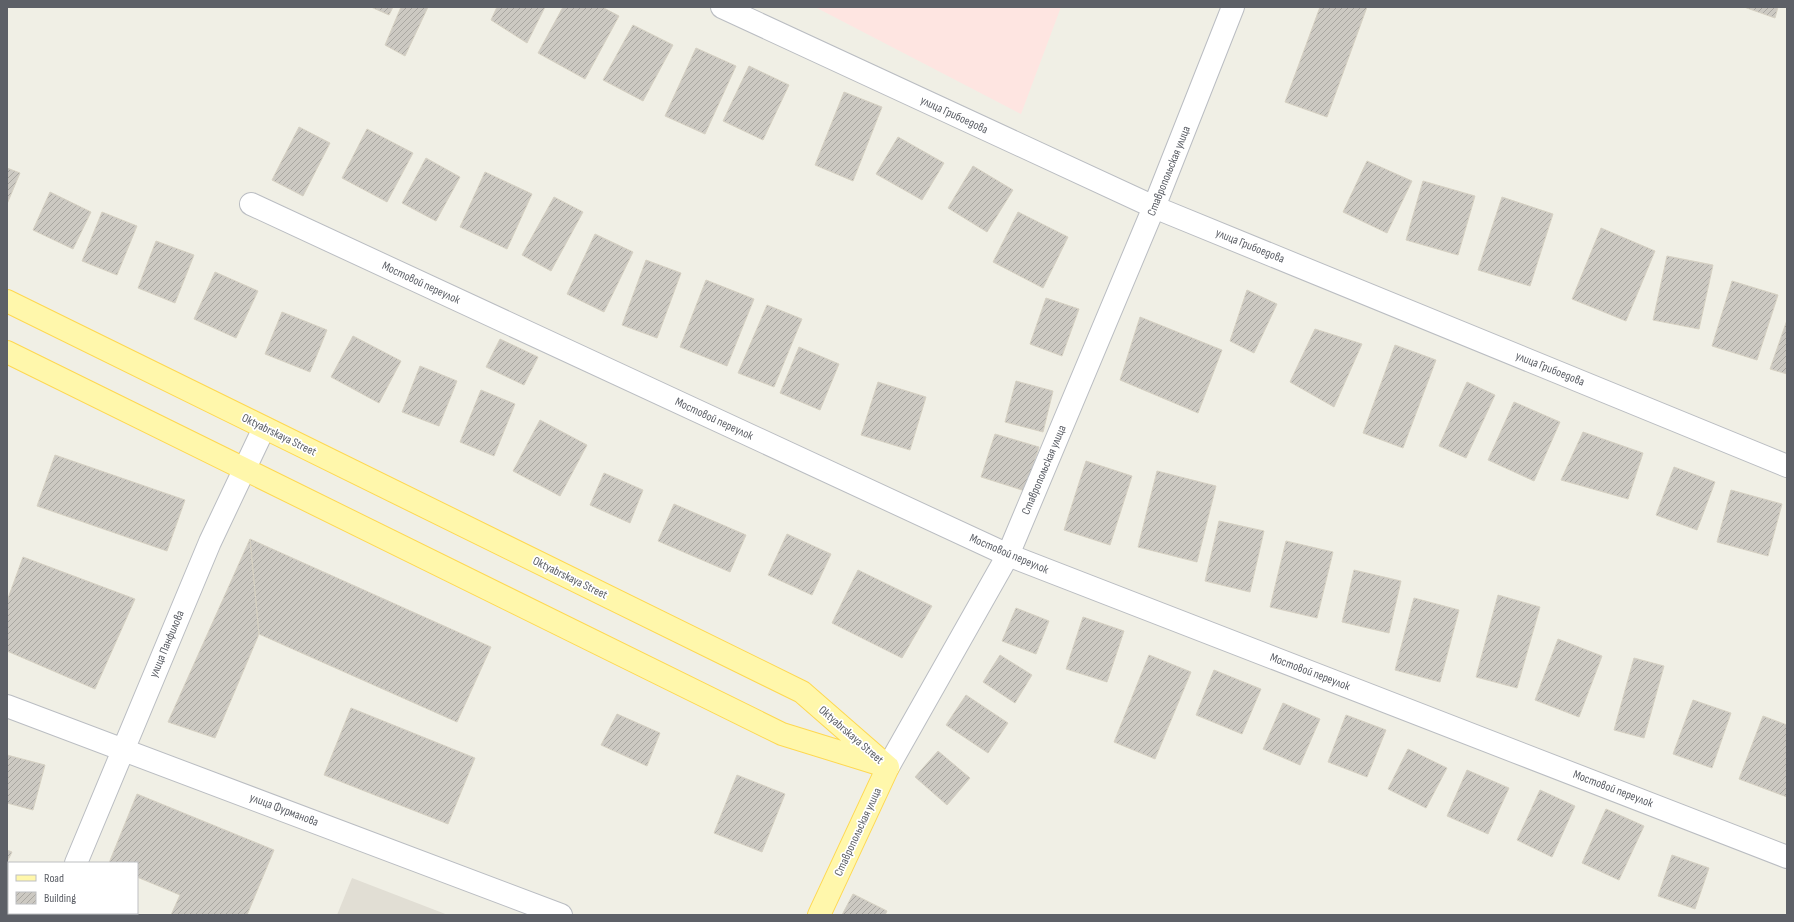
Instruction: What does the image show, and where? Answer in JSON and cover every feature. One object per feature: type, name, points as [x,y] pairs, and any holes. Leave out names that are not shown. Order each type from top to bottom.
[{"type":"main road","name":"Oktyabrskaya Street","points":[[7,300],[802,692],[888,767]]},
{"type":"main road","name":"Oktyabrskaya Street","points":[[7,352],[782,734],[888,767]]},
{"type":"main road","name":"Ставропольская улица","points":[[819,915],[888,767]]},
{"type":"street","name":"улица Грибоедова","points":[[722,7],[1154,207],[1787,466]]},
{"type":"street","name":"Ставропольская улица","points":[[888,767],[1008,555],[1154,207],[1233,7]]},
{"type":"street","name":"Мостовой переулок","points":[[251,204],[1008,555],[1787,857]]},
{"type":"street","name":"улица Панфилова","points":[[76,862],[210,542],[264,428]]},
{"type":"street","name":"улица Фурманова","points":[[7,706],[561,915]]},
{"type":"shaded area","points":[[815,7],[1061,7],[1021,114]]},
{"type":"shaded area","points":[[352,878],[448,915],[337,915]]},
{"type":"building","points":[[371,7],[393,7],[389,15]]},
{"type":"building","points":[[401,7],[428,7],[405,56],[385,45]]},
{"type":"building","points":[[497,7],[545,7],[527,43],[491,20]]},
{"type":"building","points":[[563,7],[602,7],[619,16],[585,79],[538,53]]},
{"type":"building","points":[[1320,7],[1367,7],[1327,117],[1285,102]]},
{"type":"building","points":[[1744,7],[1778,7],[1775,18]]},
{"type":"building","points":[[633,25],[673,45],[643,101],[603,80]]},
{"type":"building","points":[[696,48],[736,66],[705,134],[665,116]]},
{"type":"building","points":[[749,66],[789,85],[763,140],[723,121]]},
{"type":"building","points":[[844,92],[882,107],[853,181],[815,165]]},
{"type":"building","points":[[299,127],[330,143],[303,196],[272,180]]},
{"type":"building","points":[[367,129],[413,153],[387,202],[342,178]]},
{"type":"building","points":[[898,137],[944,163],[922,200],[876,174]]},
{"type":"building","points":[[426,158],[460,177],[436,221],[402,203]]},
{"type":"building","points":[[1367,161],[1412,181],[1387,233],[1343,212]]},
{"type":"building","points":[[973,166],[1013,190],[987,232],[948,208]]},
{"type":"building","points":[[7,168],[20,173],[7,204]]},
{"type":"building","points":[[485,172],[532,194],[507,249],[460,227]]},
{"type":"building","points":[[1423,181],[1475,196],[1458,255],[1406,240]]},
{"type":"building","points":[[50,192],[91,212],[73,249],[33,230]]},
{"type":"building","points":[[554,197],[583,212],[551,271],[522,255]]},
{"type":"building","points":[[1502,197],[1553,214],[1530,286],[1478,270]]},
{"type":"building","points":[[102,212],[137,226],[117,275],[82,261]]},
{"type":"building","points":[[1018,212],[1068,237],[1043,288],[993,262]]},
{"type":"building","points":[[1601,228],[1655,251],[1626,321],[1572,299]]},
{"type":"building","points":[[595,234],[633,252],[604,312],[567,294]]},
{"type":"building","points":[[156,241],[194,255],[175,303],[138,288]]},
{"type":"building","points":[[1667,256],[1713,265],[1699,329],[1653,320]]},
{"type":"building","points":[[646,260],[681,273],[657,338],[622,325]]},
{"type":"building","points":[[215,272],[258,291],[236,338],[194,319]]},
{"type":"building","points":[[706,280],[754,299],[727,366],[680,347]]},
{"type":"building","points":[[1732,281],[1778,295],[1757,360],[1712,346]]},
{"type":"building","points":[[1247,290],[1277,304],[1254,353],[1230,341]]},
{"type":"building","points":[[1046,298],[1079,309],[1062,356],[1030,344]]},
{"type":"building","points":[[767,305],[802,319],[774,387],[738,373]]},
{"type":"building","points":[[282,312],[327,330],[310,372],[265,354]]},
{"type":"building","points":[[1140,317],[1222,350],[1198,413],[1120,380]]},
{"type":"building","points":[[1787,320],[1787,374],[1770,369]]},
{"type":"building","points":[[1315,329],[1362,344],[1334,407],[1290,382]]},
{"type":"building","points":[[353,336],[401,361],[379,403],[331,377]]},
{"type":"building","points":[[500,339],[538,357],[524,385],[486,367]]},
{"type":"building","points":[[1395,345],[1436,360],[1403,448],[1363,433]]},
{"type":"building","points":[[799,347],[839,364],[820,410],[780,393]]},
{"type":"building","points":[[420,366],[457,381],[439,426],[402,412]]},
{"type":"building","points":[[1016,381],[1053,391],[1043,432],[1005,422]]},
{"type":"building","points":[[878,382],[926,397],[910,450],[861,435]]},
{"type":"building","points":[[1467,382],[1495,395],[1466,458],[1439,446]]},
{"type":"building","points":[[481,390],[515,404],[494,456],[460,442]]},
{"type":"building","points":[[1514,402],[1560,422],[1534,481],[1488,460]]},
{"type":"building","points":[[540,420],[587,445],[560,496],[513,471]]},
{"type":"building","points":[[1583,432],[1643,453],[1628,499],[1561,480]]},
{"type":"building","points":[[995,434],[1039,447],[1025,491],[981,477]]},
{"type":"building","points":[[55,455],[185,500],[167,551],[37,506]]},
{"type":"building","points":[[1086,461],[1132,476],[1110,545],[1064,530]]},
{"type":"building","points":[[1674,467],[1715,482],[1697,530],[1656,515]]},
{"type":"building","points":[[1157,471],[1216,486],[1197,562],[1138,547]]},
{"type":"building","points":[[604,473],[643,490],[630,523],[590,505]]},
{"type":"building","points":[[1731,490],[1782,504],[1768,556],[1717,542]]},
{"type":"building","points":[[674,504],[746,535],[730,572],[658,541]]},
{"type":"building","points":[[1219,521],[1264,531],[1250,592],[1205,581]]},
{"type":"building","points":[[787,534],[831,554],[812,595],[768,575]]},
{"type":"building","points":[[250,539],[259,634],[215,738],[168,722]]},
{"type":"building","points":[[250,539],[491,647],[457,722],[259,634]]},
{"type":"building","points":[[1286,541],[1333,552],[1317,618],[1270,607]]},
{"type":"building","points":[[23,557],[135,599],[95,689],[7,651],[7,601]]},
{"type":"building","points":[[858,570],[932,606],[902,658],[832,623]]},
{"type":"building","points":[[1354,570],[1401,581],[1389,633],[1342,622]]},
{"type":"building","points":[[1498,595],[1540,607],[1517,688],[1476,677]]},
{"type":"building","points":[[1414,598],[1459,610],[1440,682],[1395,670]]},
{"type":"building","points":[[1016,608],[1049,621],[1036,654],[1002,641]]},
{"type":"building","points":[[1083,617],[1124,631],[1107,682],[1066,669]]},
{"type":"building","points":[[1558,639],[1602,656],[1579,717],[1535,700]]},
{"type":"building","points":[[1000,655],[1032,675],[1015,703],[983,682]]},
{"type":"building","points":[[1149,655],[1191,672],[1155,759],[1114,742]]},
{"type":"building","points":[[1634,658],[1664,666],[1644,738],[1614,730]]},
{"type":"building","points":[[1214,670],[1261,689],[1242,734],[1196,715]]},
{"type":"building","points":[[966,695],[1008,723],[988,753],[946,725]]},
{"type":"building","points":[[1693,700],[1731,713],[1712,768],[1673,754]]},
{"type":"building","points":[[1283,703],[1320,719],[1300,765],[1263,749]]},
{"type":"building","points":[[351,708],[475,758],[448,824],[324,775]]},
{"type":"building","points":[[617,714],[660,733],[647,766],[601,745]]},
{"type":"building","points":[[1346,715],[1386,730],[1367,777],[1328,762]]},
{"type":"building","points":[[1763,716],[1787,725],[1787,797],[1739,779]]},
{"type":"building","points":[[1408,749],[1447,768],[1426,808],[1388,789]]},
{"type":"building","points":[[938,751],[970,778],[947,805],[915,777]]},
{"type":"building","points":[[7,755],[45,765],[33,810],[7,803]]},
{"type":"building","points":[[1467,770],[1509,788],[1488,834],[1447,816]]},
{"type":"building","points":[[737,775],[785,794],[762,852],[714,833]]},
{"type":"building","points":[[1540,790],[1575,806],[1552,857],[1517,840]]},
{"type":"building","points":[[137,794],[274,850],[247,915],[171,915],[180,895],[138,877],[138,862],[109,862]]},
{"type":"building","points":[[1606,809],[1644,826],[1619,880],[1582,863]]},
{"type":"building","points":[[7,850],[12,852],[7,862]]},
{"type":"building","points":[[1672,855],[1709,868],[1695,909],[1658,896]]},
{"type":"building","points":[[853,894],[887,911],[885,915],[842,915]]}]
